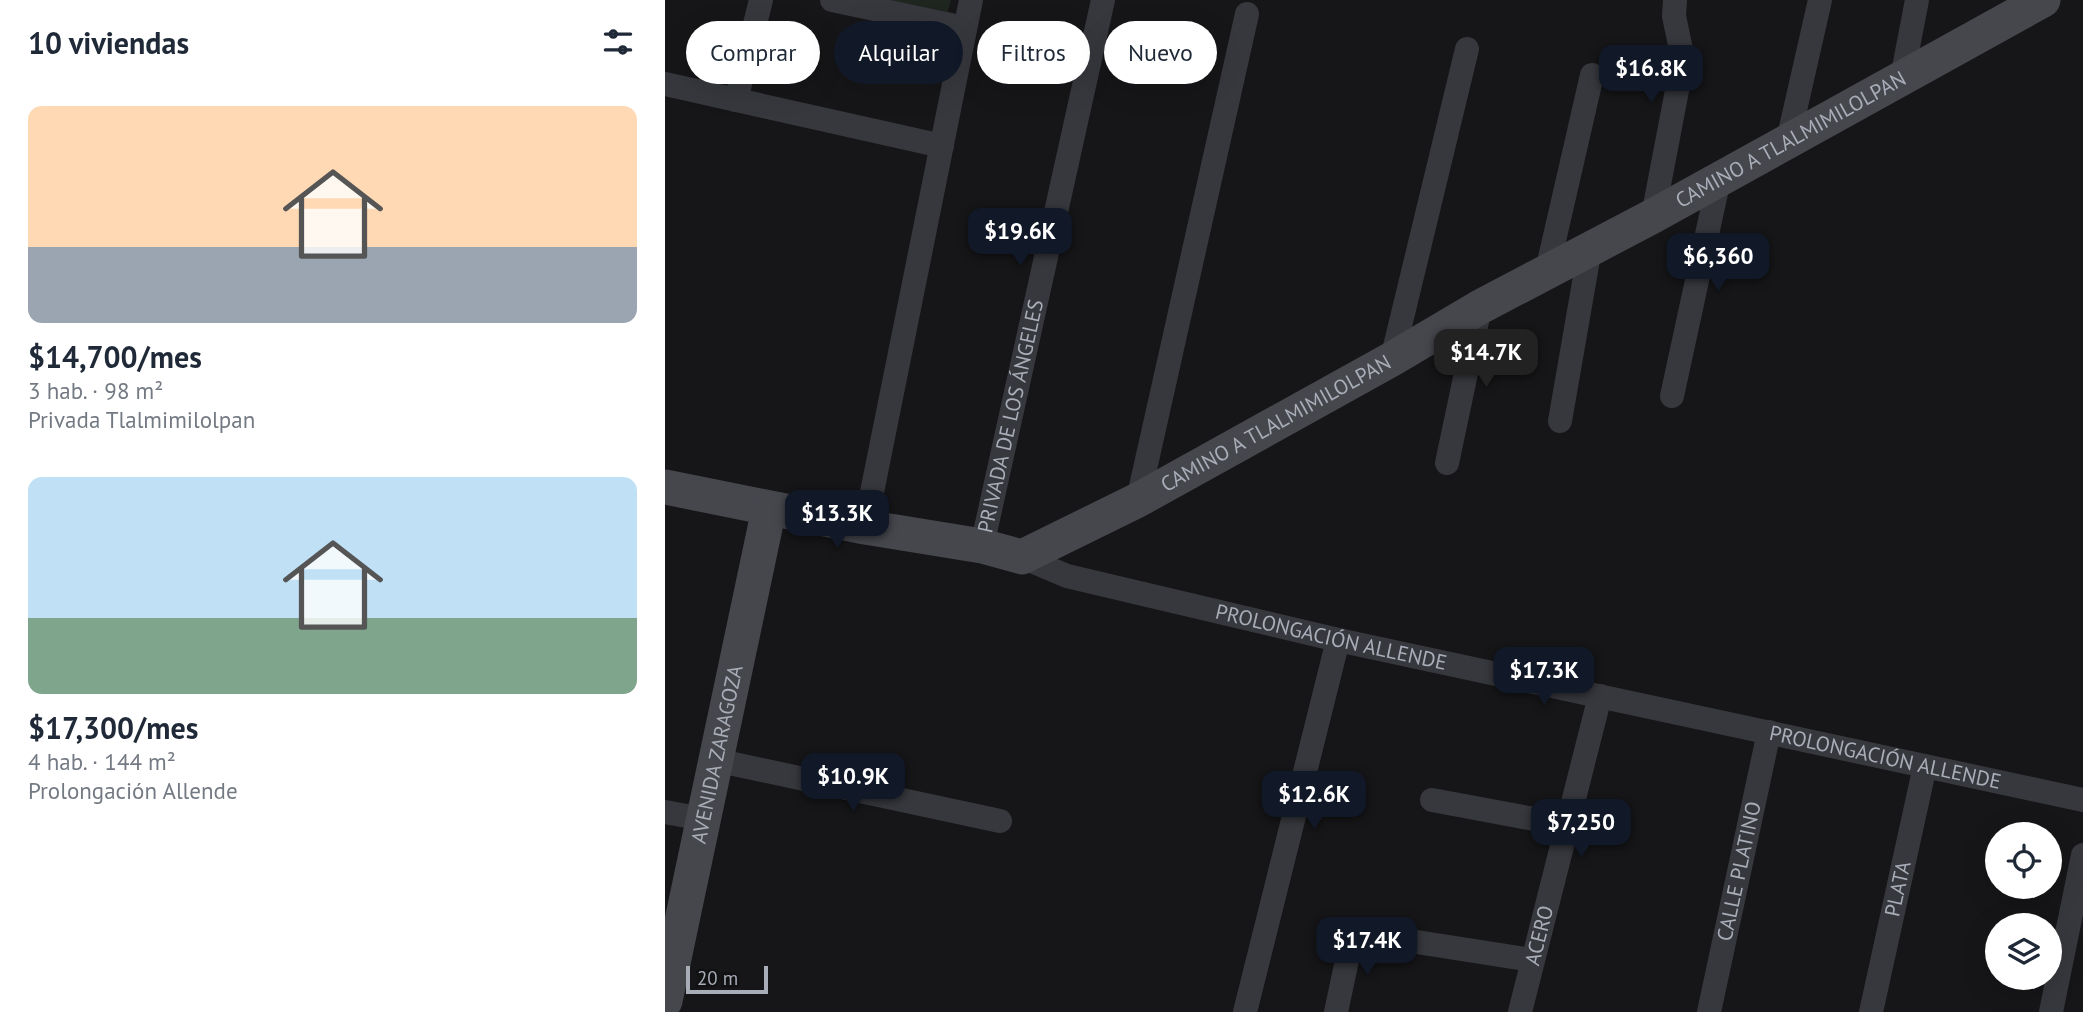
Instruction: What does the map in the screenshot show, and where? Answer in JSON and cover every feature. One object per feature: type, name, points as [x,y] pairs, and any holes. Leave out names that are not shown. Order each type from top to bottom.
[{"type":"street","points":[[736,100],[761,0]]},
{"type":"street","points":[[832,0],[965,28]]},
{"type":"street","points":[[865,527],[971,0]]},
{"type":"street","name":"PRIVADA DE LOS ÁNGELES","points":[[982,546],[1103,0]]},
{"type":"street","points":[[1653,216],[1683,58],[1674,16],[1675,0]]},
{"type":"street","points":[[1788,141],[1820,0]]},
{"type":"street","points":[[1902,78],[1917,0]]},
{"type":"street","name":"CAMINO A TLALMIMILOLPAN","points":[[1022,557],[1138,500],[1480,307],[1653,216],[2043,0]]},
{"type":"street","points":[[1138,500],[1247,14]]},
{"type":"street","points":[[1392,359],[1467,49]]},
{"type":"street","points":[[1547,271],[1593,75]]},
{"type":"street","points":[[665,84],[942,146]]},
{"type":"street","points":[[1672,396],[1719,179]]},
{"type":"street","points":[[1560,421],[1590,248]]},
{"type":"street","points":[[1447,463],[1480,307]]},
{"type":"street","name":"PROLONGACIÓN ALLENDE","points":[[665,487],[865,527],[982,546],[1022,557],[1067,576],[1338,639],[2083,800]]},
{"type":"street","name":"AVENIDA ZARAGOZA","points":[[667,979],[769,509]]},
{"type":"street","points":[[1245,1012],[1338,639]]},
{"type":"street","name":"ACERO","points":[[1520,1012],[1600,696]]},
{"type":"street","name":"CALLE PLATINO","points":[[1709,1012],[1769,732]]},
{"type":"street","points":[[715,760],[1000,821]]},
{"type":"street","name":"PLATA","points":[[1871,1012],[1925,766]]},
{"type":"street","points":[[1432,800],[1566,825]]},
{"type":"street","points":[[665,812],[702,819]]},
{"type":"street","points":[[2050,1012],[2083,855]]},
{"type":"street","points":[[1336,1012],[1353,932],[1532,960]]},
{"type":"shaded area","points":[[888,0],[951,0],[948,12]]}]
